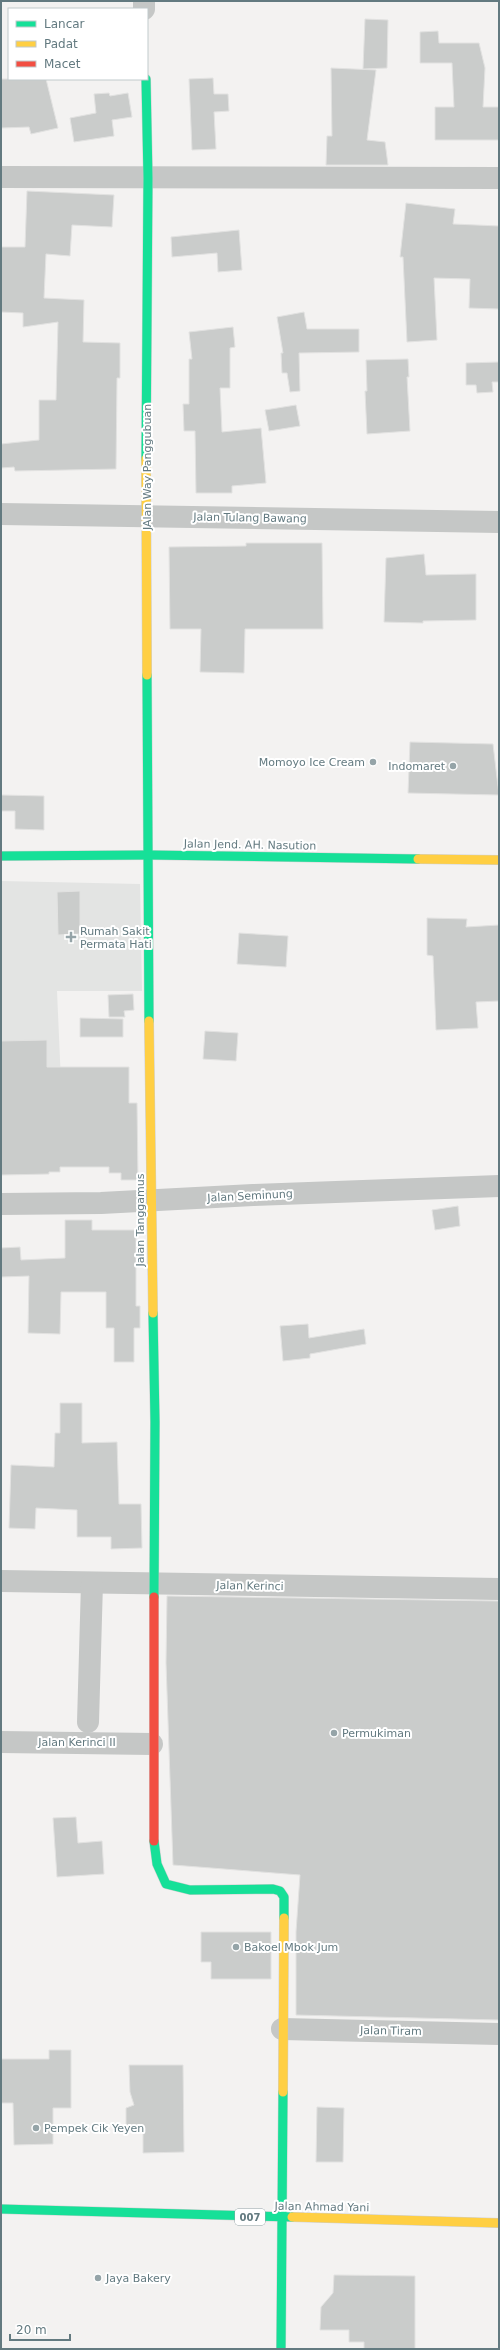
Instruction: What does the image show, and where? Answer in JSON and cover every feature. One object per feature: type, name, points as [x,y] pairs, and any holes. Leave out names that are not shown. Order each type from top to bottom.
[{"type":"main road","name":"JAlan Way Panggubuan","points":[[146,80],[148,178],[146,516],[149,855]]},
{"type":"main road","name":"Jalan Jend. AH. Nasution","points":[[1,856],[149,855],[499,860]]},
{"type":"main road","name":"Jalan Tanggamus","points":[[149,855],[147,947],[152,1135],[151,1202],[155,1585],[152,1744],[153,1834],[157,1864],[166,1884],[190,1890],[273,1889],[280,1891],[284,1897],[282,2029]]},
{"type":"main road","points":[[281,2349],[282,2029]]},
{"type":"main road","name":"Jalan Ahmad Yani","points":[[1,2209],[499,2223]]},
{"type":"street","points":[[1,177],[499,178]]},
{"type":"street","name":"Jalan Tulang Bawang","points":[[1,514],[499,522]]},
{"type":"street","name":"Jalan Seminung","points":[[1,1204],[151,1202],[253,1195],[499,1186]]},
{"type":"street","name":"Jalan Kerinci","points":[[1,1581],[155,1585],[499,1589]]},
{"type":"street","points":[[88,1722],[92,1583]]},
{"type":"street","name":"Jalan Kerinci II","points":[[1,1742],[152,1744]]},
{"type":"street","name":"Jalan Tiram","points":[[282,2029],[499,2034]]},
{"type":"shaded area","name":"Rumah Sakit Permata Hati","points":[[1,881],[140,884],[142,991],[57,991],[61,1082],[1,1084]]},
{"type":"building","points":[[365,19],[388,20],[387,68],[363,69]]},
{"type":"building","points":[[438,31],[439,43],[479,43],[485,68],[483,107],[499,107],[499,140],[435,140],[435,107],[454,107],[452,63],[420,63],[420,32]]},
{"type":"building","points":[[331,68],[376,70],[367,140],[385,142],[388,165],[326,165],[327,136],[332,136]]},
{"type":"building","points":[[213,78],[214,94],[228,94],[229,111],[214,112],[216,149],[192,150],[189,79]]},
{"type":"building","points":[[1,79],[46,80],[58,128],[31,134],[29,127],[1,128]]},
{"type":"building","points":[[109,93],[110,96],[128,93],[132,117],[112,120],[114,136],[74,142],[70,118],[96,113],[94,94]]},
{"type":"building","points":[[27,191],[114,195],[112,227],[72,225],[70,256],[46,254],[44,298],[84,300],[83,342],[120,343],[120,378],[117,378],[116,469],[15,471],[14,467],[1,468],[1,444],[39,440],[39,400],[56,400],[58,322],[23,327],[23,313],[1,312],[1,247],[25,247]]},
{"type":"building","points":[[406,203],[455,209],[453,224],[499,226],[499,309],[469,308],[470,279],[434,278],[437,340],[407,342],[403,257],[400,257]]},
{"type":"building","points":[[239,230],[242,270],[218,272],[217,253],[172,257],[171,237]]},
{"type":"building","points":[[304,312],[307,329],[359,329],[359,352],[299,353],[300,391],[290,392],[287,373],[282,373],[281,353],[283,353],[277,317]]},
{"type":"building","points":[[233,327],[235,347],[230,348],[230,388],[220,388],[222,432],[261,428],[266,483],[232,486],[232,493],[196,493],[195,431],[184,431],[183,404],[189,404],[189,359],[192,359],[189,332]]},
{"type":"building","points":[[408,359],[409,377],[407,377],[410,431],[367,434],[365,391],[367,391],[366,360]]},
{"type":"building","points":[[499,362],[499,382],[492,382],[493,392],[477,393],[476,385],[466,385],[466,363]]},
{"type":"building","points":[[296,405],[300,426],[269,431],[265,410]]},
{"type":"building","points":[[246,543],[322,543],[323,629],[245,629],[244,673],[200,672],[201,629],[170,629],[169,547],[246,546]]},
{"type":"building","points":[[424,554],[426,575],[476,574],[476,620],[423,621],[423,623],[384,622],[386,558]]},
{"type":"building","name":"Indomaret","points":[[410,742],[493,744],[499,795],[408,793]]},
{"type":"building","points":[[1,795],[44,796],[44,830],[15,829],[15,811],[1,811]]},
{"type":"building","points":[[80,891],[80,934],[58,935],[57,892]]},
{"type":"building","points":[[427,918],[467,919],[466,927],[499,925],[499,1001],[476,1002],[478,1028],[436,1030],[433,956],[427,955]]},
{"type":"building","points":[[239,933],[288,936],[286,967],[237,964]]},
{"type":"building","points":[[133,994],[134,1010],[124,1011],[125,1017],[109,1017],[108,995]]},
{"type":"building","points":[[80,1018],[123,1019],[123,1037],[80,1037]]},
{"type":"building","points":[[205,1031],[238,1033],[236,1061],[203,1059]]},
{"type":"building","points":[[47,1040],[47,1067],[129,1067],[129,1103],[137,1103],[138,1180],[121,1180],[121,1173],[109,1173],[109,1167],[60,1167],[60,1172],[49,1172],[49,1174],[1,1175],[1,1041]]},
{"type":"building","points":[[458,1206],[460,1226],[435,1230],[432,1210]]},
{"type":"building","points":[[65,1220],[92,1220],[92,1230],[136,1230],[136,1306],[140,1306],[140,1328],[134,1328],[134,1362],[114,1362],[114,1328],[106,1328],[106,1292],[61,1292],[60,1334],[28,1333],[29,1276],[1,1277],[1,1248],[20,1247],[21,1260],[65,1258]]},
{"type":"building","points":[[308,1324],[309,1338],[364,1329],[366,1344],[310,1354],[310,1358],[283,1361],[280,1326]]},
{"type":"building","points":[[60,1403],[82,1403],[82,1443],[117,1442],[119,1504],[141,1504],[142,1548],[111,1549],[111,1537],[77,1537],[77,1510],[36,1508],[35,1529],[9,1528],[11,1465],[54,1467],[55,1433],[60,1433]]},
{"type":"building","name":"Permukiman","points":[[167,1596],[499,1601],[499,2020],[296,2015],[296,1932],[300,1875],[173,1865],[166,1663]]},
{"type":"building","points":[[76,1817],[78,1843],[102,1841],[104,1874],[57,1877],[53,1818]]},
{"type":"building","name":"Bakoel Mbok Jum","points":[[201,1932],[271,1932],[271,1979],[211,1979],[211,1962],[201,1962]]},
{"type":"building","points":[[49,2050],[71,2050],[71,2108],[53,2108],[53,2144],[14,2145],[13,2103],[1,2103],[1,2059],[49,2059]]},
{"type":"building","points":[[129,2065],[183,2065],[184,2152],[143,2153],[143,2128],[126,2128],[126,2108],[134,2105],[130,2092]]},
{"type":"building","points":[[317,2107],[344,2108],[343,2162],[316,2162]]},
{"type":"building","points":[[334,2275],[415,2276],[415,2349],[364,2349],[364,2342],[349,2342],[349,2330],[320,2330],[321,2307],[333,2293]]},
{"type":"traffic: fast","points":[[146,80],[148,178],[146,459]]},
{"type":"traffic: fast","points":[[147,675],[149,1021]]},
{"type":"traffic: fast","points":[[1,856],[149,855],[418,859]]},
{"type":"traffic: fast","points":[[153,1313],[155,1422],[154,1597]]},
{"type":"traffic: fast","points":[[154,1841],[157,1864],[166,1884],[190,1890],[273,1889],[280,1891],[284,1897],[284,1918]]},
{"type":"traffic: fast","points":[[281,2349],[283,2092]]},
{"type":"traffic: fast","points":[[1,2209],[292,2217]]},
{"type":"traffic: slow","points":[[146,459],[147,675]]},
{"type":"traffic: slow","points":[[418,859],[499,860]]},
{"type":"traffic: slow","points":[[149,1021],[153,1313]]},
{"type":"traffic: slow","points":[[283,2092],[284,1918]]},
{"type":"traffic: slow","points":[[292,2217],[499,2223]]},
{"type":"traffic: jam","points":[[154,1597],[154,1841]]},
{"type":"place","name":"Momoyo Ice Cream","points":[[373,762]]},
{"type":"place","name":"Indomaret","points":[[453,766]]},
{"type":"place","name":"Rumah Sakit Permata Hati","points":[[71,937]]},
{"type":"place","name":"Permukiman","points":[[334,1733]]},
{"type":"place","name":"Bakoel Mbok Jum","points":[[236,1947]]},
{"type":"place","name":"Pempek Cik Yeyen","points":[[36,2128]]},
{"type":"place","name":"Jaya Bakery","points":[[98,2278]]}]
